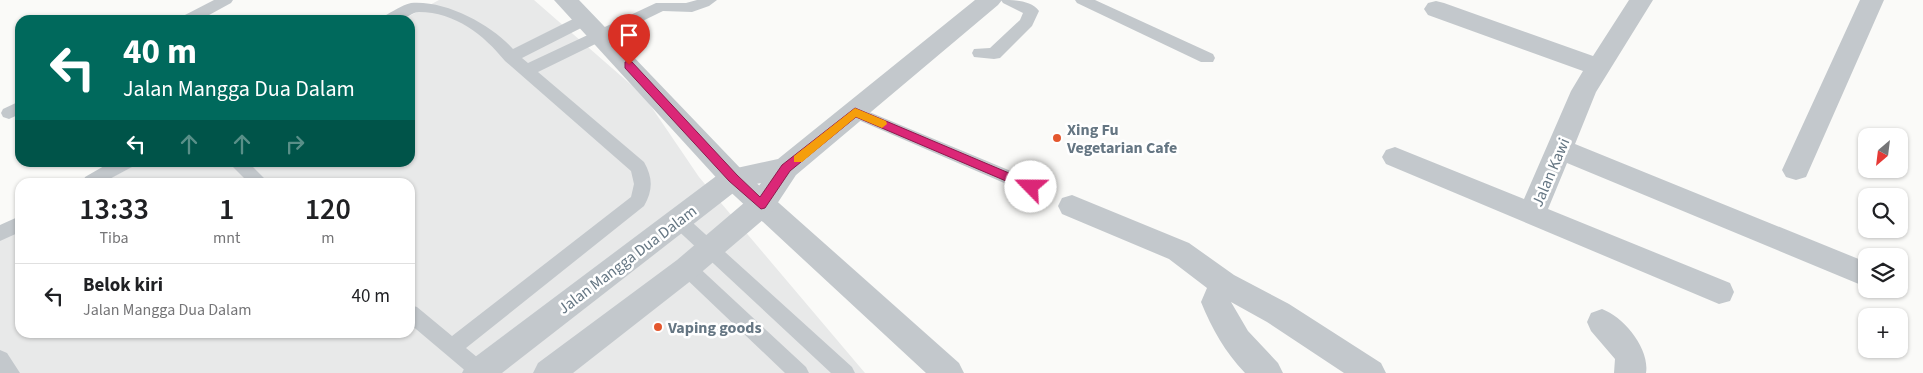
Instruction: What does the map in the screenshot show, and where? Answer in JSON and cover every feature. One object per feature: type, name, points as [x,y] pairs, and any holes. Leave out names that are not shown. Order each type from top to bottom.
[{"type":"street","points":[[566,0],[733,178],[948,373]]},
{"type":"street","name":"Jalan Mangga Dua Dalam","points":[[549,373],[687,268],[761,205],[786,168],[990,0]]},
{"type":"street","name":"Jalan Kawi","points":[[1395,157],[1532,214],[1584,92],[1597,67],[1641,0]]},
{"type":"street","points":[[1796,170],[1872,0]]},
{"type":"street","points":[[1436,9],[1597,67]]},
{"type":"street","points":[[1560,148],[1858,272]]},
{"type":"street","name":"Jalan Mangga Dua Dalam","points":[[480,372],[677,219],[733,178],[786,168]]},
{"type":"street","points":[[1072,206],[1179,251],[1224,284],[1278,313],[1370,373]]},
{"type":"street","points":[[1532,214],[1719,292]]},
{"type":"street","points":[[1224,284],[1216,302],[1227,327],[1241,349],[1266,373]]},
{"type":"street","points":[[1602,322],[1628,353],[1633,366],[1630,373]]},
{"type":"lane","points":[[198,15],[226,0]]},
{"type":"lane","points":[[511,57],[658,3],[679,9],[696,8],[710,0]]},
{"type":"lane","points":[[980,53],[994,54],[1027,22],[1031,11],[1008,0]]},
{"type":"lane","points":[[1082,0],[1207,58]]},
{"type":"lane","points":[[399,15],[414,7],[440,9],[470,21],[495,38],[511,57],[638,167],[642,173],[643,188],[638,201],[451,348]]},
{"type":"lane","points":[[528,70],[592,28]]},
{"type":"lane","points":[[855,112],[1031,187]]},
{"type":"lane","points":[[98,178],[117,167]]},
{"type":"lane","points":[[242,167],[254,178]]},
{"type":"lane","points":[[677,219],[845,373]]},
{"type":"lane","points":[[0,234],[15,226]]},
{"type":"lane","points":[[687,268],[799,373]]},
{"type":"lane","points":[[415,317],[480,372]]},
{"type":"lane","points":[[0,359],[10,373]]},
{"type":"shaded area","points":[[439,0],[534,0],[644,96],[699,177],[865,373],[0,373],[0,238],[15,230],[15,338],[415,338],[415,178],[111,178],[131,167],[415,167],[415,15],[411,15]]},
{"type":"slow traffic","points":[[798,159],[855,112],[882,124]]},
{"type":"place","name":"Xing Fu Vegetarian Cafe","points":[[1057,138]]},
{"type":"place","name":"Vaping goods","points":[[658,327]]},
{"type":"route","points":[[629,65],[733,178],[761,205],[786,168],[855,112],[1031,187]]}]
